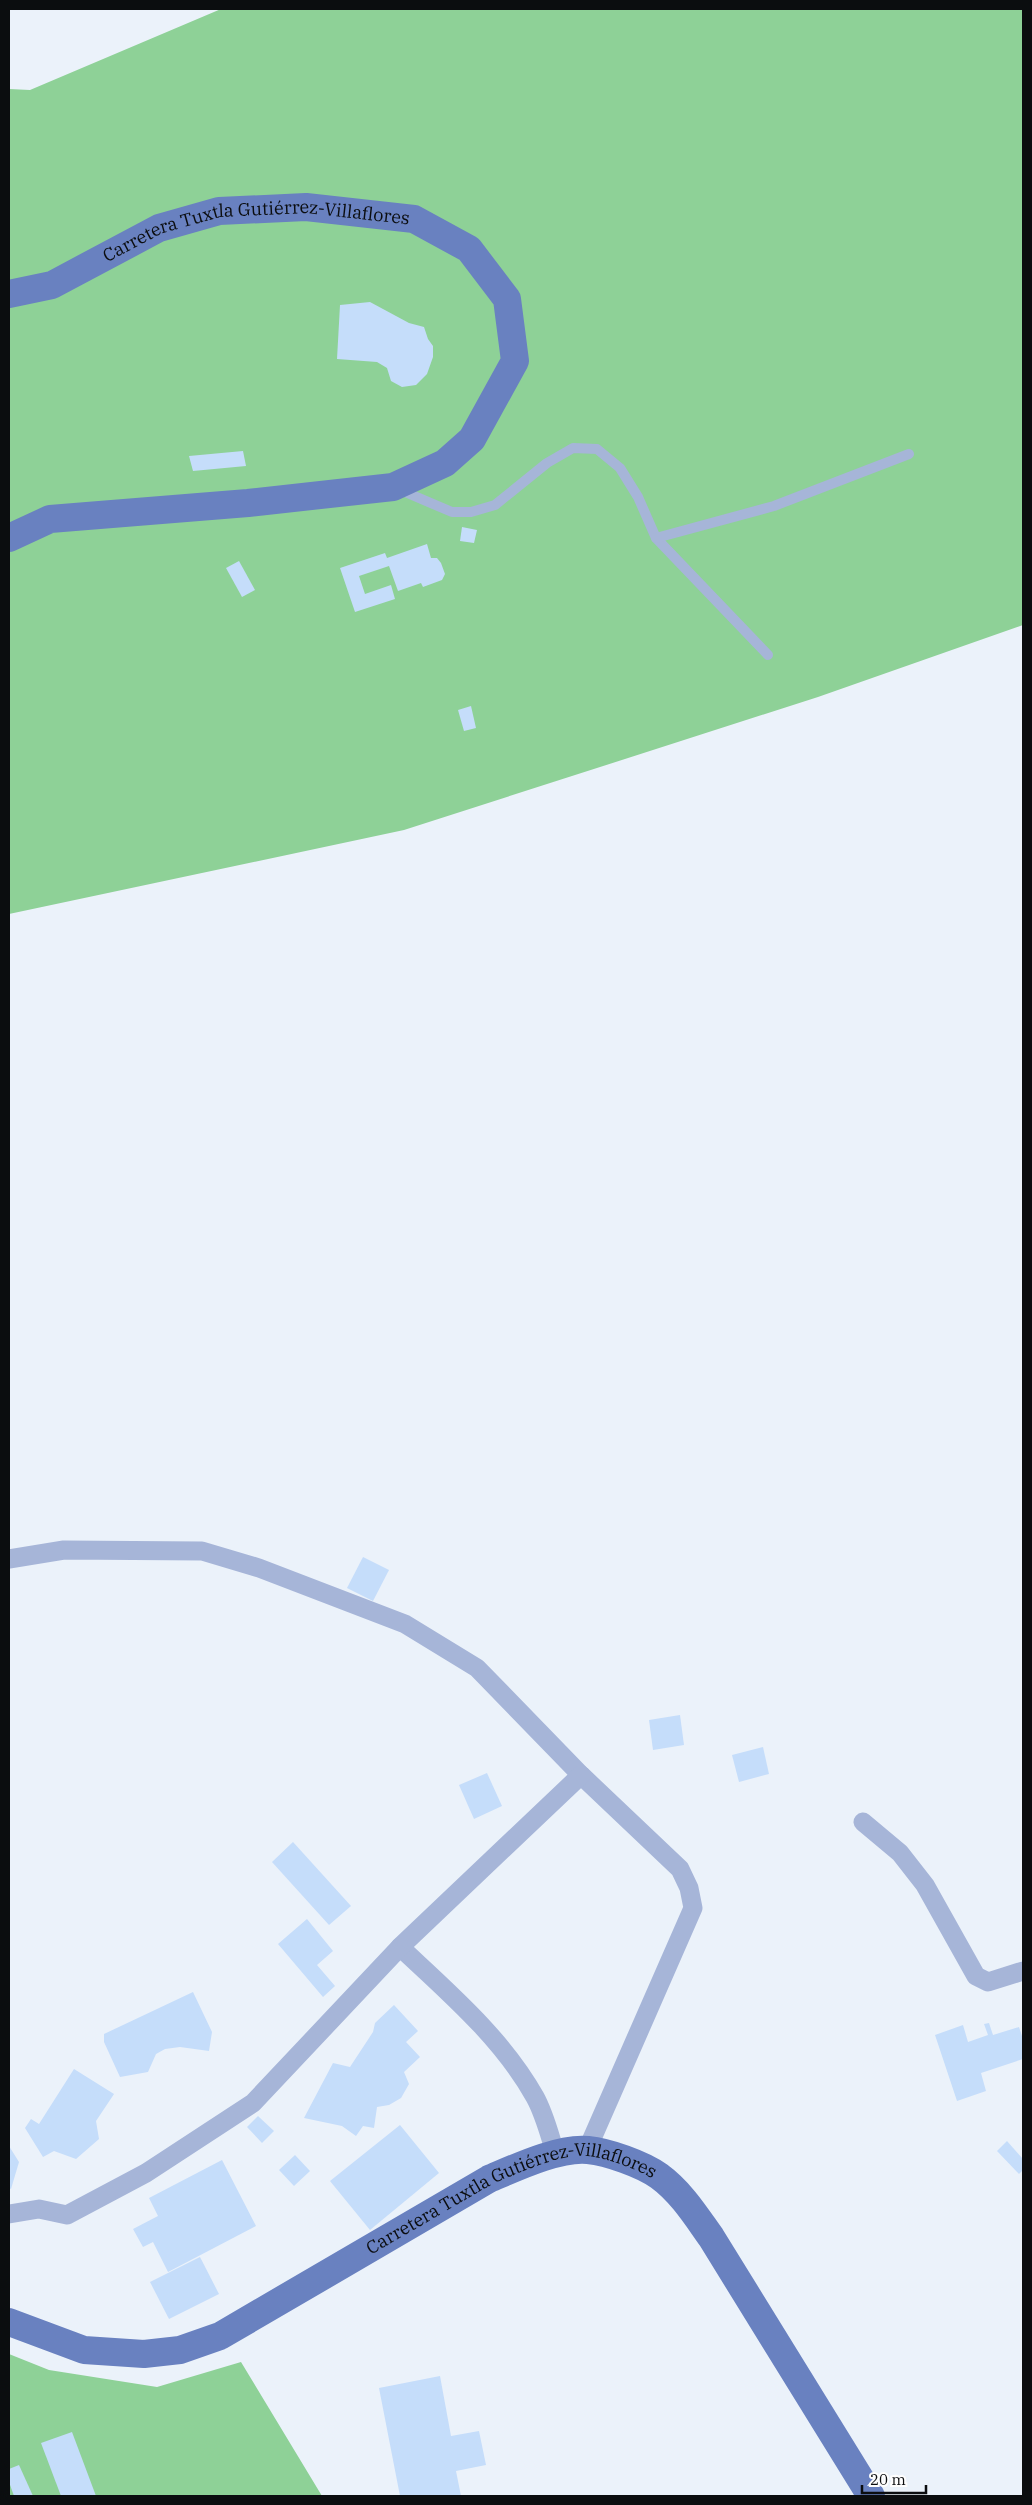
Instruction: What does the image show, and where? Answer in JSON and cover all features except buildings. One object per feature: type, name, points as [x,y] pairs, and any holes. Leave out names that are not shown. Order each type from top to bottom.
[{"type":"main road","name":"Carretera Tuxtla Gutiérrez-Villaflores","points":[[9,294],[52,285],[159,228],[219,211],[306,207],[414,219],[469,249],[507,299],[515,361],[472,439],[445,463],[393,487],[248,503],[50,519],[9,538]]},
{"type":"main road","name":"Carretera Tuxtla Gutiérrez-Villaflores","points":[[9,2322],[84,2350],[144,2354],[180,2350],[220,2336],[460,2194],[529,2161],[586,2150],[616,2156],[659,2176],[688,2204],[711,2237],[870,2496]]},
{"type":"street","points":[[9,1559],[64,1550],[202,1551],[259,1568],[405,1624],[477,1668],[581,1775],[680,1869],[689,1888],[693,1908],[586,2150]]},
{"type":"street","points":[[9,2214],[39,2209],[67,2215],[146,2173],[253,2103],[400,1947],[581,1775]]},
{"type":"street","points":[[863,1822],[900,1853],[925,1885],[976,1976],[988,1982],[1023,1971]]},
{"type":"street","points":[[400,1947],[452,1996],[499,2045],[536,2098],[556,2155]]},
{"type":"lane","points":[[393,487],[452,512],[471,512],[496,505],[548,464],[573,448],[597,449],[620,468],[638,498],[656,538],[768,655]]},
{"type":"lane","points":[[656,538],[774,506],[909,454]]},
{"type":"green space","points":[[221,9],[1023,9],[1023,625],[818,697],[404,830],[9,914],[9,89],[30,90]]},
{"type":"green space","points":[[9,2354],[49,2370],[157,2387],[241,2362],[322,2496],[9,2496]]}]
